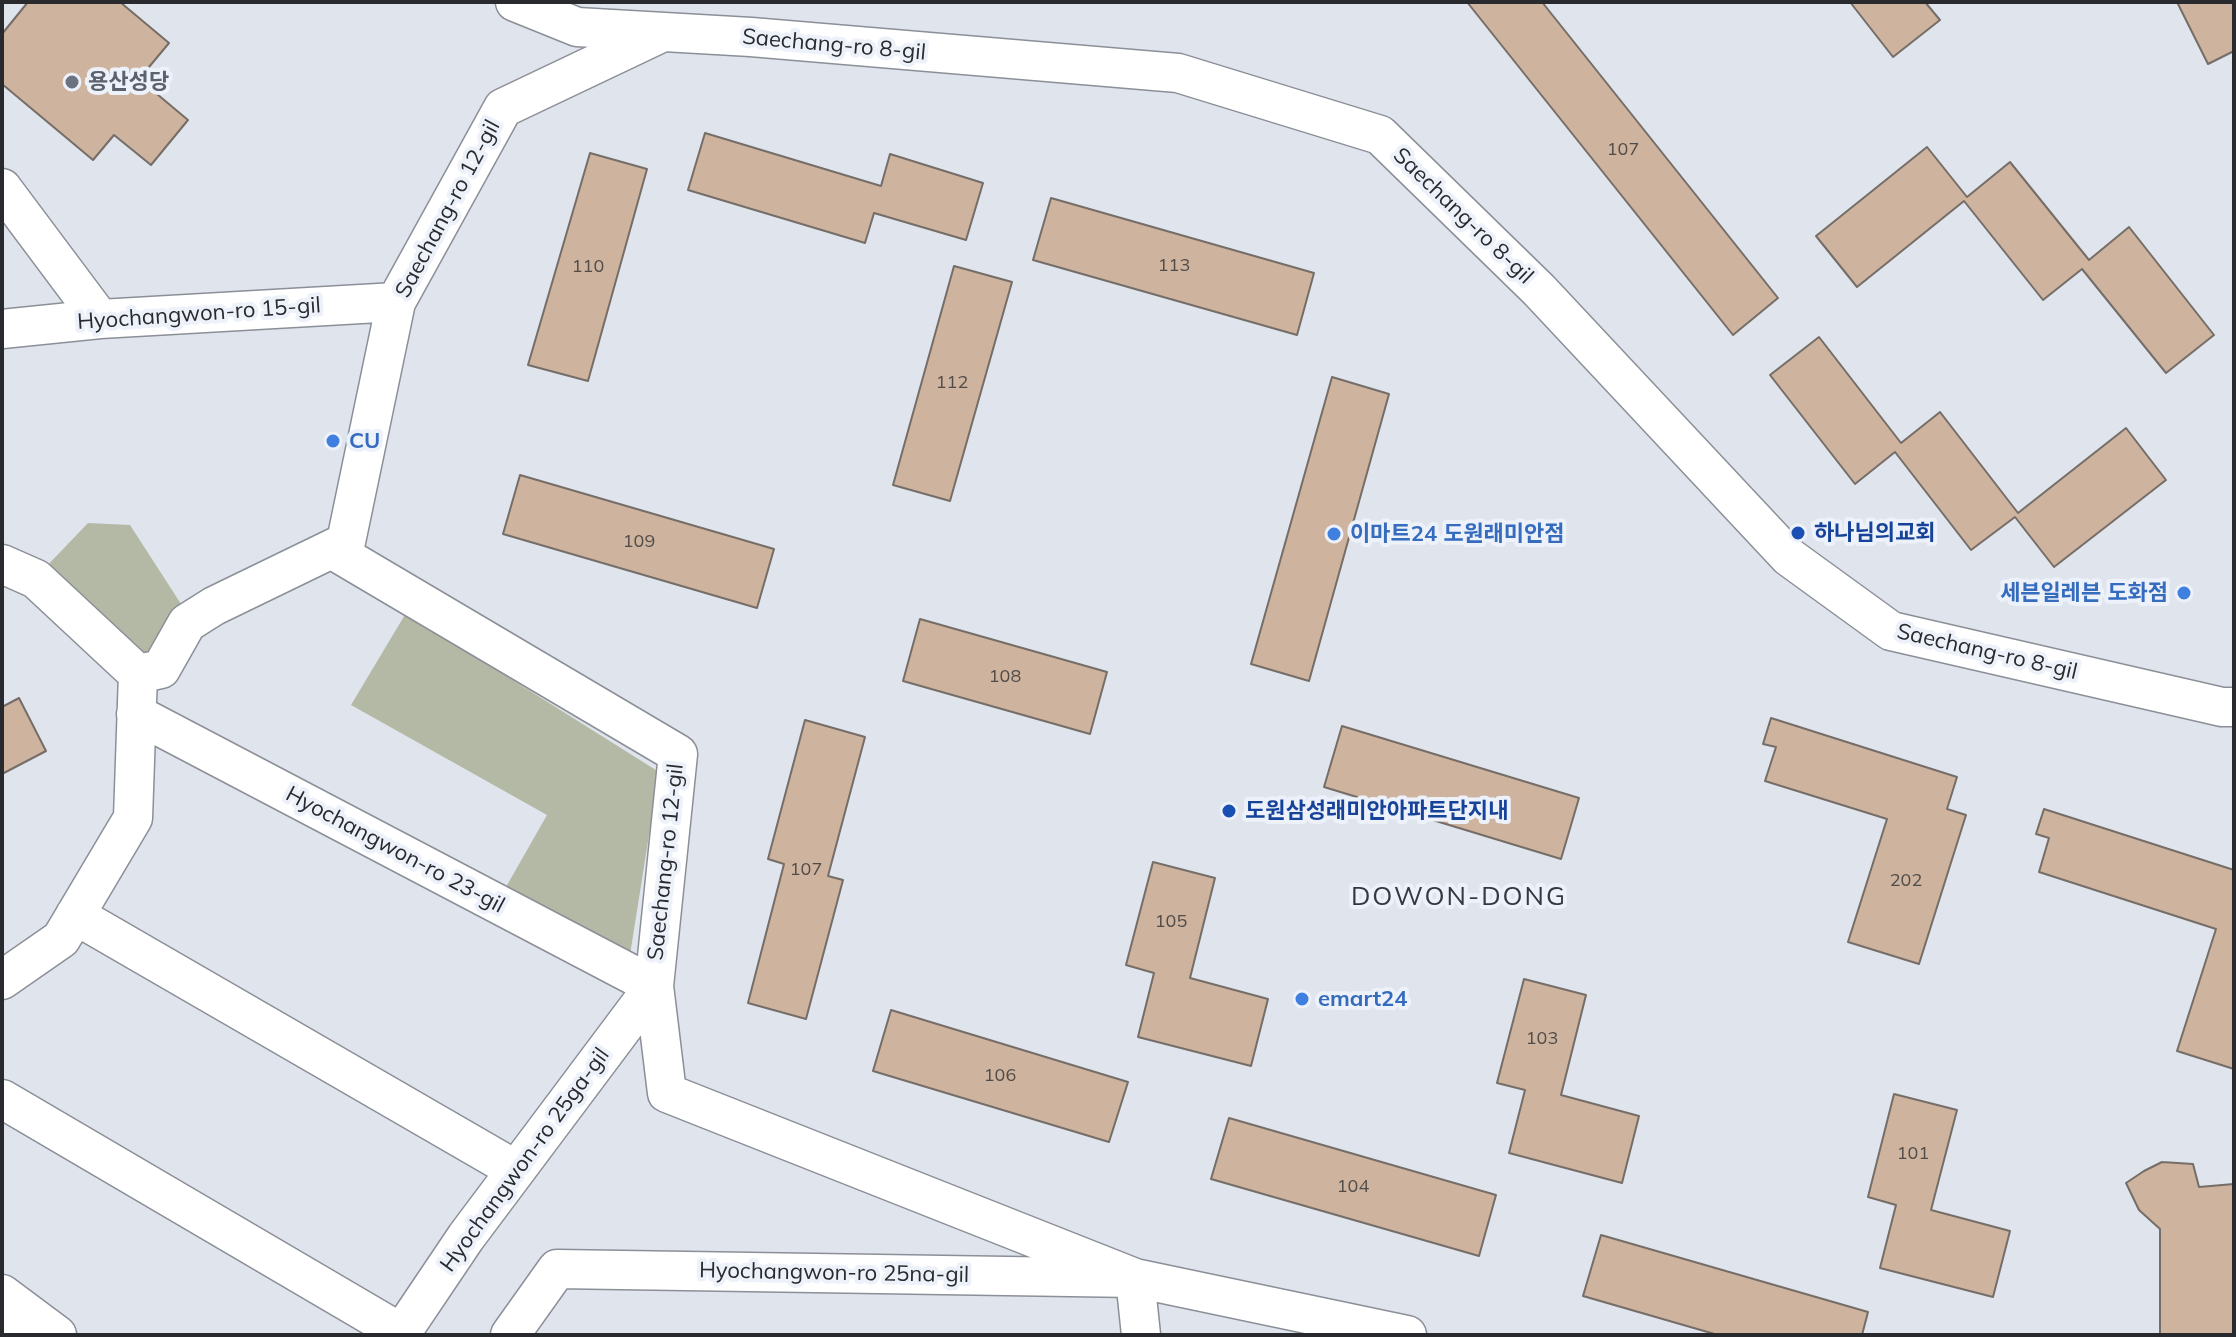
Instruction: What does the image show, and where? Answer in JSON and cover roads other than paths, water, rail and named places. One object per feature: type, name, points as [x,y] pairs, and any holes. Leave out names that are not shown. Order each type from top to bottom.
[{"type":"street","name":"Saechang-ro 8-gil","points":[[515,2],[577,27],[751,37],[1178,73],[1380,135],[1539,290],[1789,557],[1891,631],[2222,707],[2234,707]]},
{"type":"street","name":"Saechang-ro 12-gil","points":[[663,32],[503,108],[396,302],[343,556],[678,754],[654,986],[667,1093],[1135,1278],[1407,1335]]},
{"type":"street","points":[[2,188],[100,319]]},
{"type":"street","name":"Hyochangwon-ro 15-gil","points":[[2,329],[100,319],[396,302]]},
{"type":"street","points":[[138,674],[161,669],[187,623],[201,614],[346,542]]},
{"type":"street","points":[[2,564],[36,579],[138,674],[133,818],[61,939],[2,980]]},
{"type":"street","name":"Hyochangwon-ro 23-gil","points":[[136,714],[654,986]]},
{"type":"street","points":[[75,915],[516,1170]]},
{"type":"street","name":"Hyochangwon-ro 25ga-gil","points":[[400,1334],[466,1237],[654,986]]},
{"type":"street","points":[[2,1099],[400,1334]]},
{"type":"street","name":"Hyochangwon-ro 25na-gil","points":[[510,1335],[557,1269],[1135,1278]]},
{"type":"street","points":[[1135,1278],[1141,1335]]},
{"type":"street","points":[[2,1294],[57,1335]]},
{"type":"street","points":[[2,1329],[9,1335]]},
{"type":"place","name":"용산성당","points":[[72,82]]},
{"type":"place","name":"CU","points":[[333,441]]},
{"type":"place","name":"하나님의교회","points":[[1798,533]]},
{"type":"place","name":"이마트24 도원래미안점","points":[[1334,534]]},
{"type":"place","name":"세븐일레븐 도화점","points":[[2184,593]]},
{"type":"place","name":"도원삼성래미안아파트단지내","points":[[1229,811]]},
{"type":"place","name":"emart24","points":[[1302,999]]},
{"type":"district","name":"DOWON-DONG","points":[[1459,897]]}]
